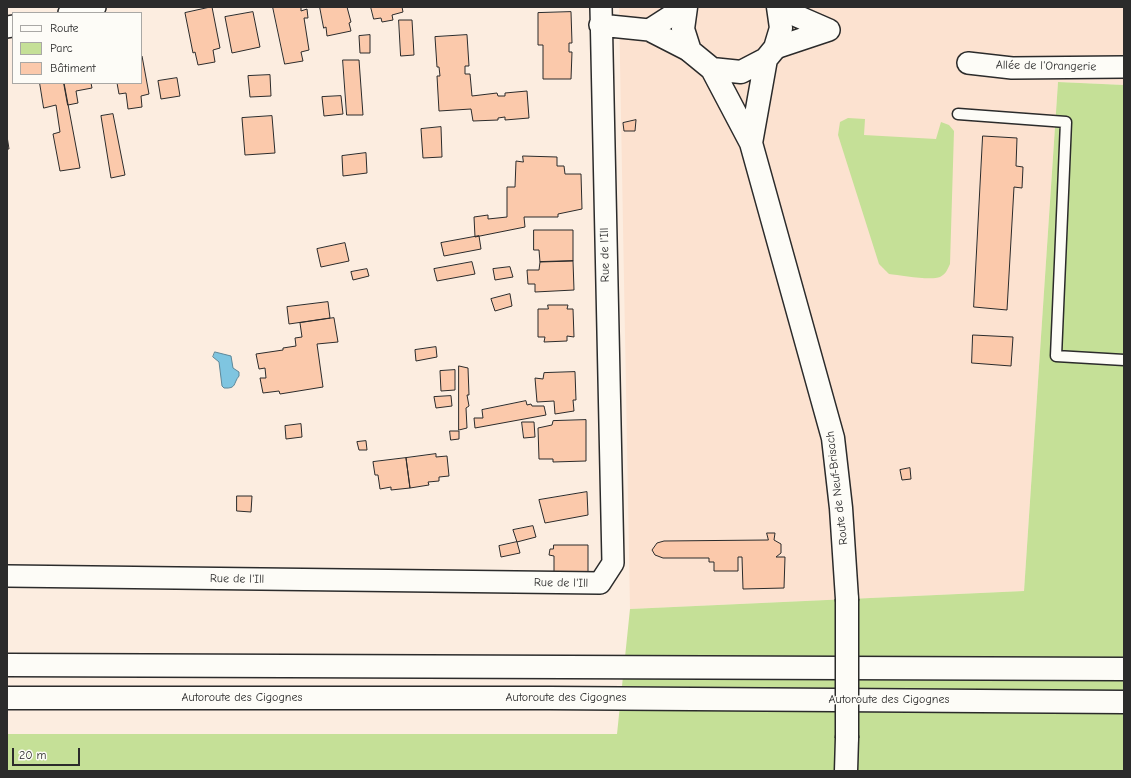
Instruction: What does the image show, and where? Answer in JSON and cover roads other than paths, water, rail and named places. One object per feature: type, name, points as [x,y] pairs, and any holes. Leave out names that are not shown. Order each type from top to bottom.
[{"type":"main road","points":[[685,7],[683,29],[690,51],[712,69],[741,72],[771,54]]},
{"type":"main road","name":"Route de Neuf-Brisach","points":[[751,143],[771,54],[781,28],[779,7]]},
{"type":"main road","name":"Route de Neuf-Brisach","points":[[712,69],[751,143],[833,438],[841,508],[847,599],[846,771]]},
{"type":"main road","points":[[7,665],[1124,668]]},
{"type":"main road","name":"Autoroute des Cigognes","points":[[7,698],[549,698],[1124,702]]},
{"type":"street","points":[[74,12],[95,7]]},
{"type":"street","points":[[649,30],[685,7]]},
{"type":"street","points":[[771,54],[829,30],[779,7]]},
{"type":"street","name":"Rue de l'Ill","points":[[7,576],[600,584],[613,564],[601,16],[649,30],[690,51]]},
{"type":"street","name":"Allée de l'Orangerie","points":[[968,64],[1012,68],[1124,67]]},
{"type":"lane","points":[[958,114],[1066,122],[1056,356],[1124,360]]},
{"type":"water","points":[[215,352],[231,356],[233,368],[239,372],[239,376],[231,388],[224,388],[222,386],[219,362],[213,357]]}]
